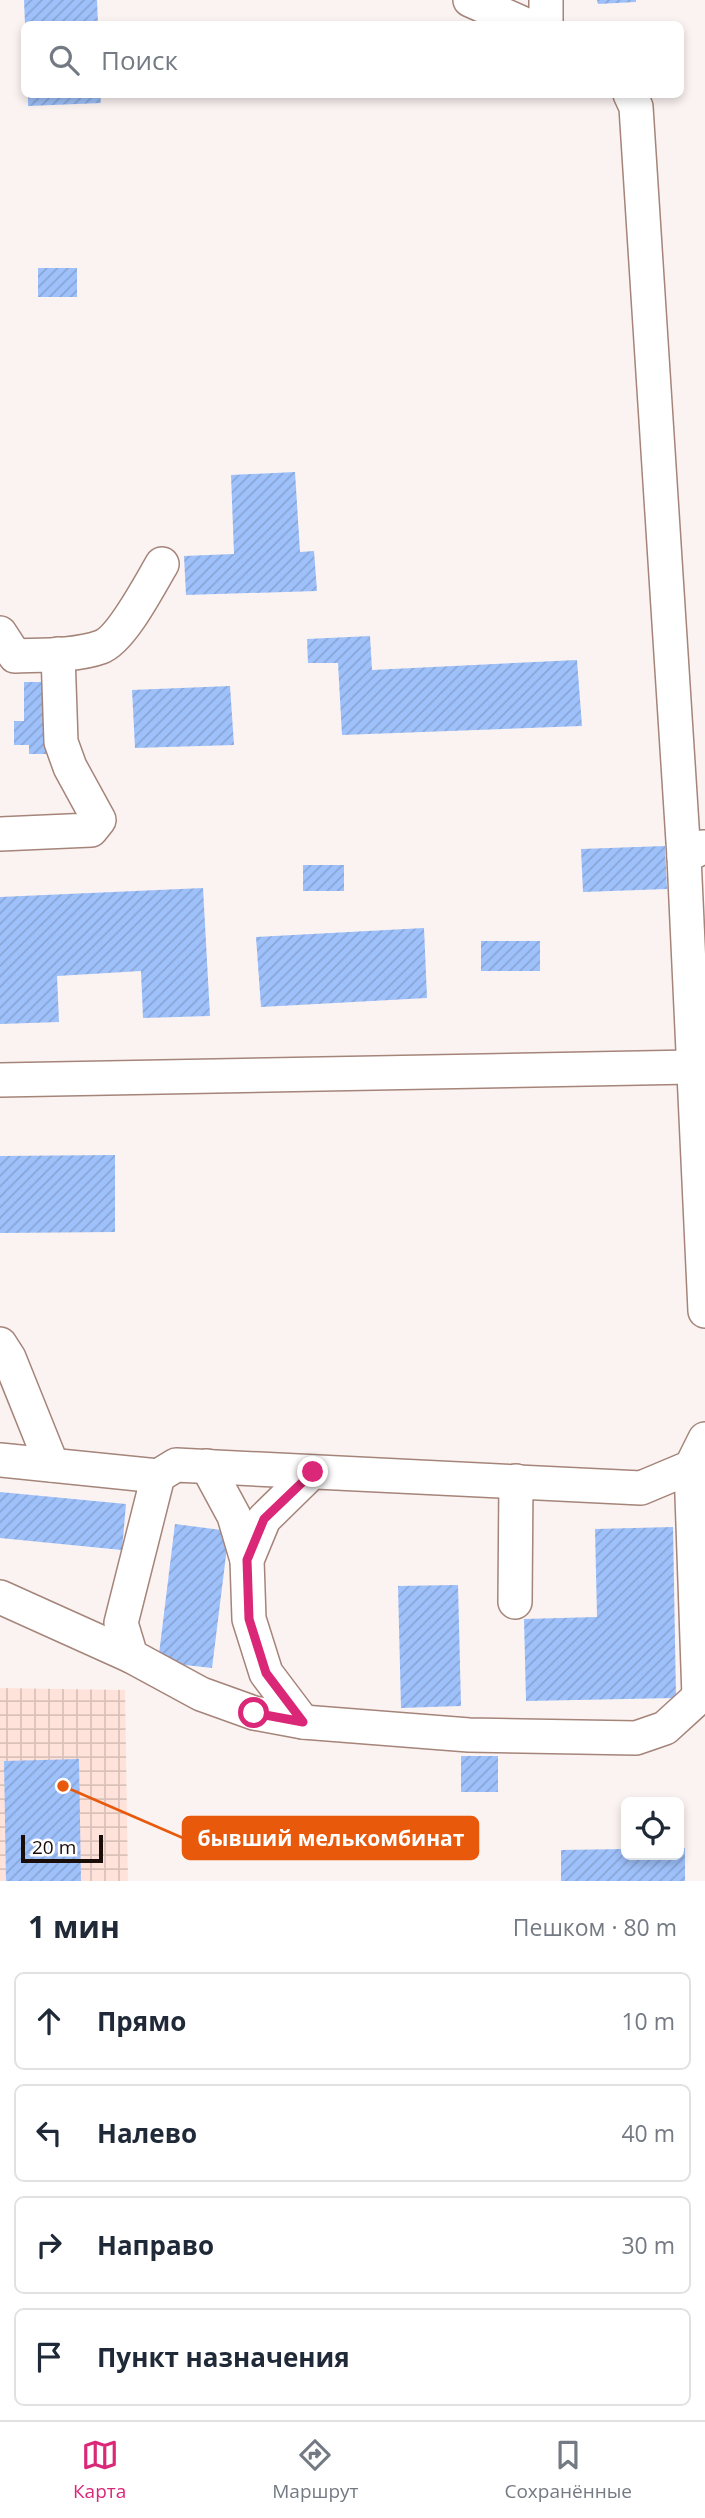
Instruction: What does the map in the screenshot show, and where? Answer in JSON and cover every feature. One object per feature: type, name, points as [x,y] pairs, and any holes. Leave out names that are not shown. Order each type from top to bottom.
[{"type":"lane","points":[[470,0],[517,21]]},
{"type":"lane","points":[[546,0],[546,21]]},
{"type":"lane","points":[[632,98],[636,107],[695,852],[692,1067],[705,1311]]},
{"type":"lane","points":[[5,649],[58,654],[103,646],[122,629],[162,564]]},
{"type":"lane","points":[[0,834],[91,830],[99,820],[70,767],[61,742],[58,654]]},
{"type":"lane","points":[[0,1080],[692,1067]]},
{"type":"lane","points":[[0,1344],[9,1358],[52,1465]]},
{"type":"lane","points":[[0,1460],[158,1476],[176,1465],[642,1488],[698,1453]]},
{"type":"lane","points":[[0,1597],[131,1656],[201,1694],[254,1713],[303,1722],[469,1735],[636,1738],[665,1728],[702,1696],[698,1453]]},
{"type":"lane","points":[[207,1466],[234,1516],[247,1560],[249,1619],[266,1673],[303,1722]]},
{"type":"lane","points":[[247,1560],[264,1519],[313,1472]]},
{"type":"lane","points":[[131,1656],[121,1623],[158,1476]]},
{"type":"lane","points":[[515,1602],[516,1481]]},
{"type":"shaded area","points":[[0,1688],[125,1690],[128,1881],[0,1881]]},
{"type":"building","points":[[24,0],[97,0],[98,21],[25,21]]},
{"type":"building","points":[[597,0],[636,0],[636,2],[598,4]]},
{"type":"building","points":[[28,98],[100,98],[101,103],[28,106]]},
{"type":"building","points":[[38,268],[77,268],[77,297],[38,297]]},
{"type":"building","points":[[295,472],[300,552],[314,551],[317,591],[186,595],[184,556],[234,554],[231,475]]},
{"type":"building","points":[[370,636],[372,670],[577,660],[582,726],[342,735],[338,663],[308,663],[307,639]]},
{"type":"building","points":[[24,682],[57,682],[57,754],[29,754],[29,745],[14,745],[14,721],[24,721]]},
{"type":"building","points":[[230,686],[234,745],[135,748],[132,690]]},
{"type":"building","points":[[665,846],[667,889],[583,892],[581,849]]},
{"type":"building","points":[[303,865],[344,865],[344,891],[303,891]]},
{"type":"building","points":[[203,888],[210,1016],[143,1018],[141,971],[57,976],[59,1022],[0,1024],[0,897]]},
{"type":"building","points":[[424,928],[427,998],[261,1007],[256,937]]},
{"type":"building","points":[[481,941],[540,941],[540,971],[481,971]]},
{"type":"building","points":[[115,1155],[115,1232],[0,1233],[0,1156]]},
{"type":"building","points":[[0,1492],[126,1504],[122,1550],[0,1538]]},
{"type":"building","points":[[175,1524],[229,1531],[212,1668],[158,1662]]},
{"type":"building","points":[[673,1527],[676,1698],[526,1701],[524,1619],[597,1617],[595,1529]]},
{"type":"building","points":[[458,1585],[461,1706],[401,1708],[398,1586]]},
{"type":"building","points":[[461,1756],[498,1756],[498,1792],[461,1792]]},
{"type":"building","points":[[79,1759],[81,1881],[6,1881],[4,1761]]},
{"type":"building","points":[[685,1848],[685,1881],[561,1881],[561,1850],[621,1849],[621,1860],[684,1860]]},
{"type":"place","name":"бывший мелькомбинат","points":[[63,1786]]},
{"type":"route","points":[[254,1713],[303,1722],[266,1673],[249,1619],[247,1560],[264,1519],[313,1472]]}]
